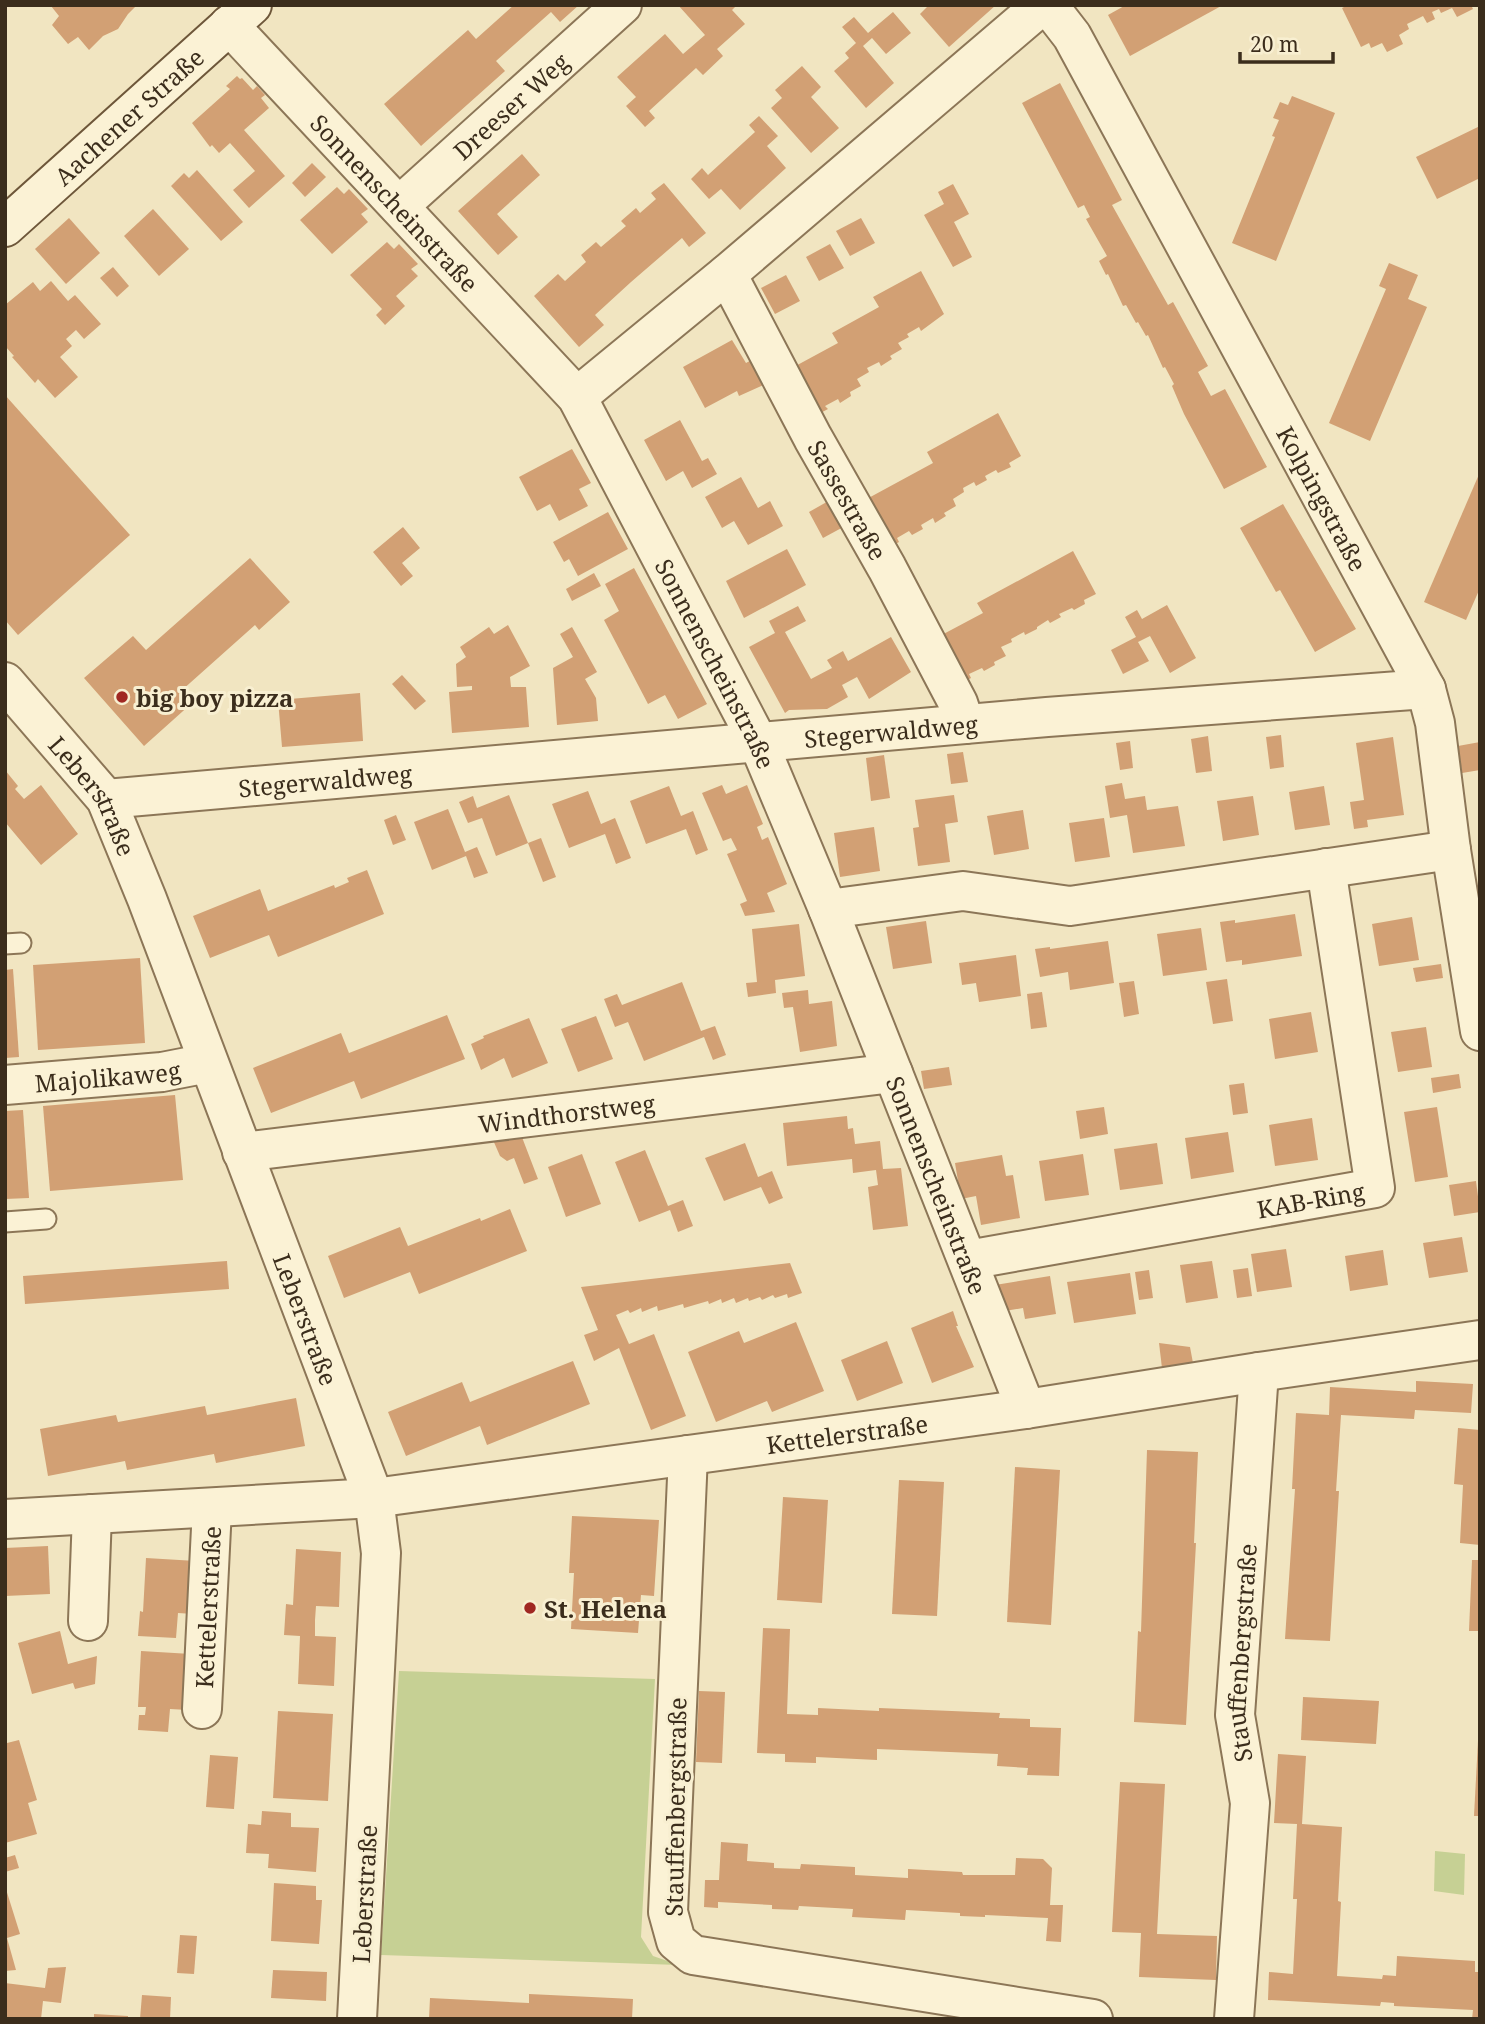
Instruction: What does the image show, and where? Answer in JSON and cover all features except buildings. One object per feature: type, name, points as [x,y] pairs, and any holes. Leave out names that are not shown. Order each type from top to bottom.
[{"type":"street","name":"Dreeser Weg","points":[[399,206],[622,5]]},
{"type":"street","points":[[577,397],[727,274],[1042,5]]},
{"type":"street","name":"Kolpingstraße","points":[[1048,5],[1072,36],[1426,689],[1435,723],[1451,850],[1480,1031]]},
{"type":"street","name":"Sonnenscheinstraße","points":[[241,15],[399,206],[577,397],[758,743],[828,909],[1026,1409]]},
{"type":"street","name":"Aachener Straße","points":[[5,228],[241,15]]},
{"type":"street","name":"Sassestraße","points":[[727,274],[813,438],[887,568],[958,703],[965,724]]},
{"type":"street","name":"Leberstraße","points":[[5,682],[106,799],[147,899],[374,1498],[381,1553],[357,2019]]},
{"type":"street","name":"Stegerwaldweg","points":[[106,799],[965,724],[1426,689]]},
{"type":"street","points":[[828,909],[963,891],[1070,906],[1451,850]]},
{"type":"street","name":"KAB-Ring","points":[[968,1260],[1375,1188],[1326,868]]},
{"type":"street","name":"Majolikaweg","points":[[5,1085],[162,1072],[208,1063]]},
{"type":"street","name":"Windthorstweg","points":[[242,1153],[892,1073]]},
{"type":"street","name":"Kettelerstraße","points":[[5,1519],[374,1498],[1026,1409],[1480,1340]]},
{"type":"street","name":"Stauffenbergstraße","points":[[1234,2019],[1250,1803],[1235,1715],[1259,1372]]},
{"type":"street","name":"Stauffenbergstraße","points":[[688,1455],[668,1912],[676,1941],[693,1955],[1093,2019]]},
{"type":"street","name":"Kettelerstraße","points":[[202,1709],[212,1508]]},
{"type":"street","points":[[88,1621],[93,1514]]},
{"type":"lane","points":[[5,1222],[46,1219]]},
{"type":"green space","points":[[399,1671],[655,1679],[641,1937],[653,1956],[679,1965],[381,1955]]},
{"type":"green space","points":[[1435,1851],[1465,1854],[1464,1895],[1434,1891]]},
{"type":"place","name":"big boy pizza","points":[[122,697]]},
{"type":"place","name":"St. Helena","points":[[530,1608]]}]
